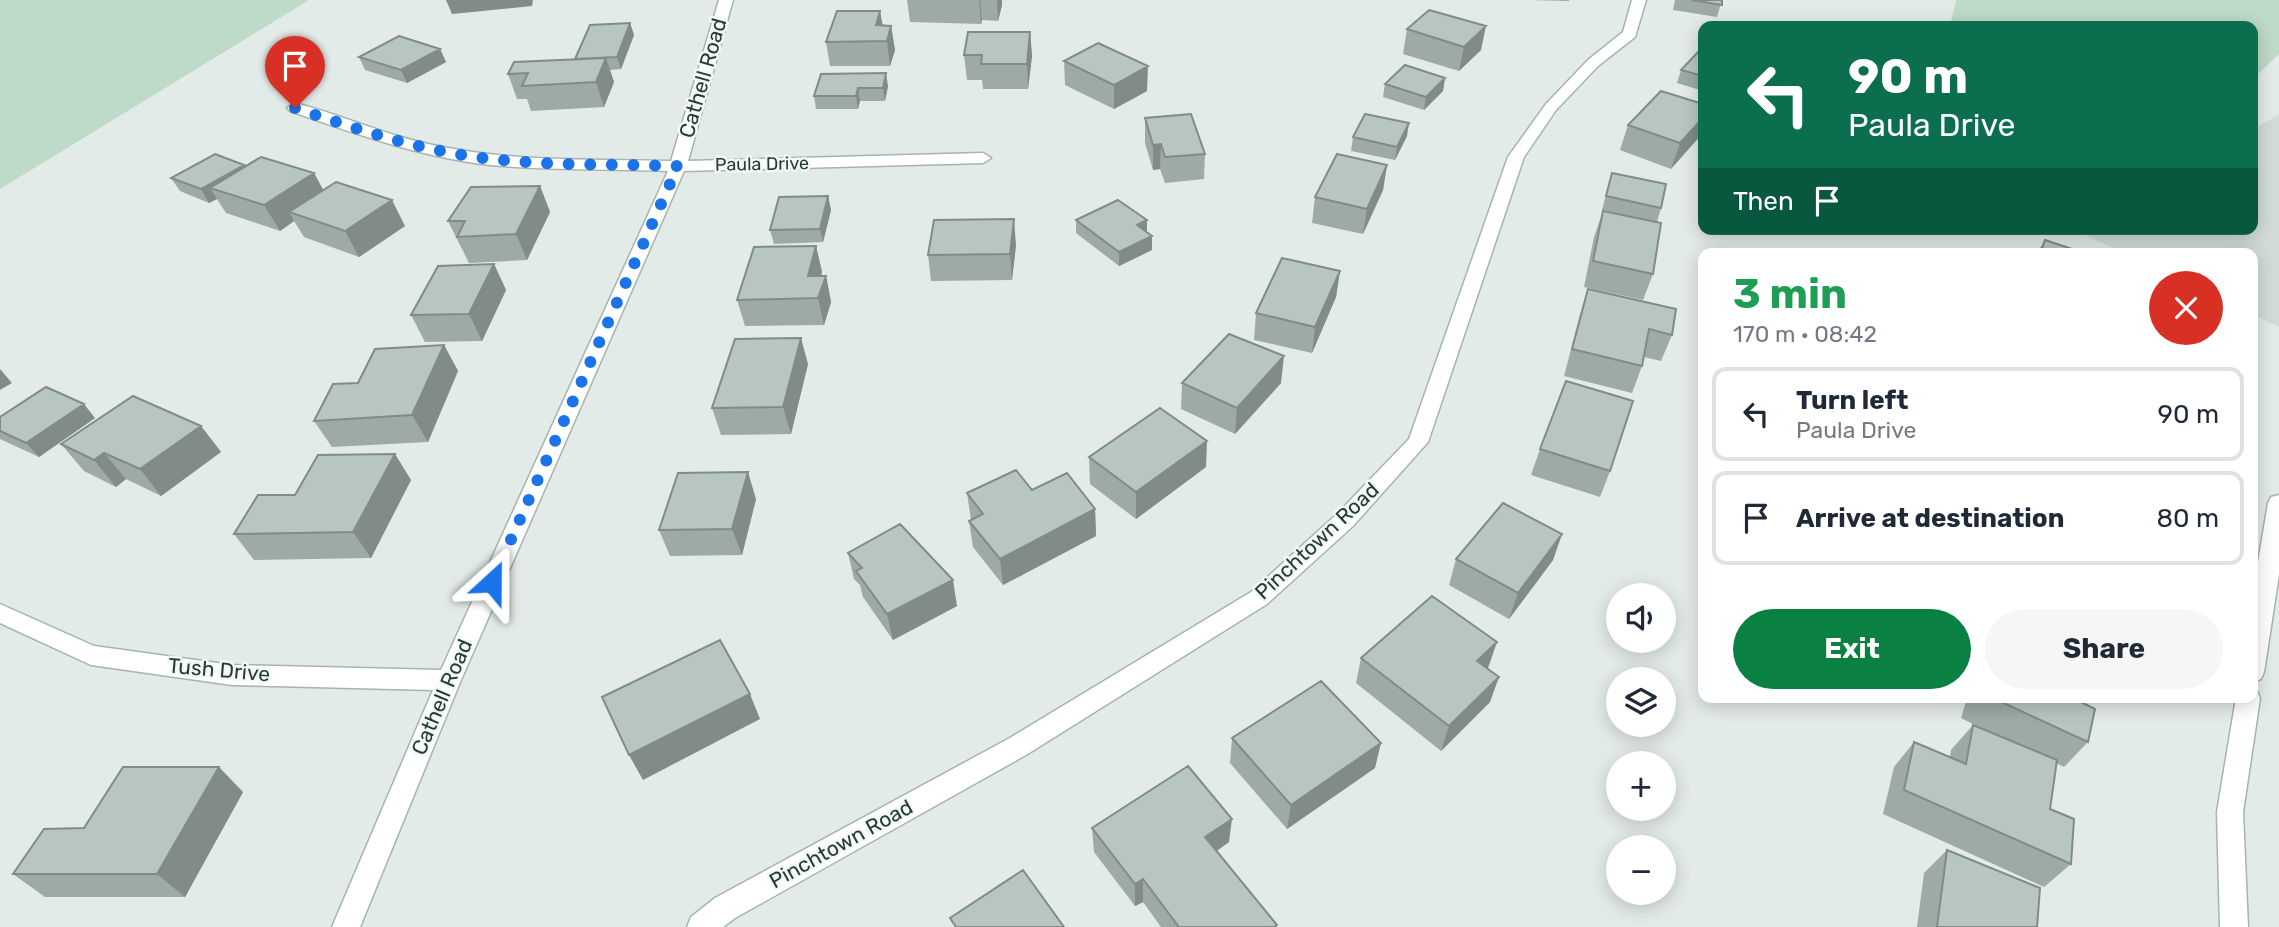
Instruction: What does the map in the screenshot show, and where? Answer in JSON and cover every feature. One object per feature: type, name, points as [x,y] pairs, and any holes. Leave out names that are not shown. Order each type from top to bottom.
[{"type":"street","name":"Cathell Road","points":[[346,927],[449,680],[678,166],[726,0]]},
{"type":"street","name":"Pinchtown Road","points":[[701,927],[725,908],[1017,747],[1259,598],[1345,520],[1418,442],[1516,157],[1551,107],[1592,63],[1630,34],[1639,0]]},
{"type":"street","name":"Paula Drive","points":[[295,108],[380,137],[442,152],[501,160],[678,166],[984,158]]},
{"type":"street","points":[[2258,634],[2279,503]]},
{"type":"street","name":"Tush Drive","points":[[0,613],[91,654],[104,656],[232,675],[449,680]]},
{"type":"street","points":[[2234,927],[2230,812],[2247,703]]},
{"type":"shaded area","points":[[2279,115],[2279,327],[2258,317],[2258,248],[2113,248],[2085,235],[2258,235],[2258,126]]},
{"type":"green space","points":[[0,0],[309,0],[0,189]]},
{"type":"green space","points":[[1956,0],[2279,0],[2279,54],[2258,74],[2258,21],[1951,21]]},
{"type":"building","points":[[1692,0],[1722,0],[1722,5]]},
{"type":"building","points":[[1429,10],[1486,26],[1464,47],[1407,29]]},
{"type":"building","points":[[837,11],[880,11],[876,25],[891,26],[887,41],[826,42]]},
{"type":"building","points":[[630,23],[617,57],[575,59],[590,25]]},
{"type":"building","points":[[968,32],[1030,32],[1027,64],[981,64],[982,55],[964,55]]},
{"type":"building","points":[[399,36],[440,49],[401,70],[359,57]]},
{"type":"building","points":[[1098,43],[1148,66],[1114,85],[1064,61]]},
{"type":"building","points":[[1698,52],[1698,75],[1681,70]]},
{"type":"building","points":[[606,58],[596,82],[522,86],[528,73],[508,74],[514,62]]},
{"type":"building","points":[[1405,65],[1445,78],[1426,97],[1385,84]]},
{"type":"building","points":[[886,73],[883,88],[858,88],[856,96],[814,96],[821,74]]},
{"type":"building","points":[[1661,91],[1698,102],[1698,123],[1680,143],[1628,125]]},
{"type":"building","points":[[1191,114],[1205,154],[1165,157],[1161,144],[1153,145],[1145,118]]},
{"type":"building","points":[[1365,114],[1409,123],[1397,147],[1353,137]]},
{"type":"building","points":[[215,154],[244,165],[201,189],[171,178]]},
{"type":"building","points":[[1337,154],[1387,165],[1367,209],[1315,197]]},
{"type":"building","points":[[261,157],[314,173],[264,205],[210,188]]},
{"type":"building","points":[[1612,173],[1666,184],[1661,208],[1606,196]]},
{"type":"building","points":[[336,182],[392,200],[345,231],[289,212]]},
{"type":"building","points":[[540,186],[516,234],[457,237],[465,221],[448,221],[471,187]]},
{"type":"building","points":[[828,196],[820,229],[770,230],[779,197]]},
{"type":"building","points":[[1118,200],[1147,220],[1137,225],[1152,236],[1119,252],[1076,220]]},
{"type":"building","points":[[1603,211],[1661,223],[1653,274],[1593,261]]},
{"type":"building","points":[[1014,219],[1010,254],[928,255],[934,220]]},
{"type":"building","points":[[2045,240],[2069,248],[2042,248]]},
{"type":"building","points":[[816,246],[808,276],[826,276],[818,298],[737,300],[754,247]]},
{"type":"building","points":[[1282,258],[1340,271],[1315,327],[1256,313]]},
{"type":"building","points":[[494,264],[469,314],[411,315],[438,266]]},
{"type":"building","points":[[1588,289],[1676,309],[1672,335],[1649,329],[1642,366],[1572,349]]},
{"type":"building","points":[[1229,334],[1284,356],[1237,408],[1182,383]]},
{"type":"building","points":[[801,338],[783,407],[712,408],[735,339]]},
{"type":"building","points":[[444,345],[412,415],[314,421],[333,384],[358,383],[375,349]]},
{"type":"building","points":[[1566,381],[1633,401],[1610,471],[1540,449]]},
{"type":"building","points":[[46,387],[84,404],[26,443],[0,431],[0,417]]},
{"type":"building","points":[[133,396],[201,426],[140,469],[104,453],[94,460],[61,444]]},
{"type":"building","points":[[1160,408],[1207,441],[1136,492],[1089,457]]},
{"type":"building","points":[[395,454],[353,532],[234,534],[258,495],[295,495],[318,455]]},
{"type":"building","points":[[1016,470],[1032,490],[1067,473],[1095,509],[1000,559],[969,521],[983,514],[967,493]]},
{"type":"building","points":[[748,472],[732,529],[659,530],[678,473]]},
{"type":"building","points":[[1503,503],[1562,534],[1518,593],[1456,559]]},
{"type":"building","points":[[900,524],[953,580],[887,614],[856,571],[862,568],[848,553]]},
{"type":"building","points":[[1432,596],[1497,642],[1477,661],[1499,677],[1449,726],[1361,658]]},
{"type":"building","points":[[720,640],[750,694],[629,755],[602,697]]},
{"type":"building","points":[[1321,681],[1381,743],[1291,805],[1232,738]]},
{"type":"building","points":[[2004,703],[2083,703],[2095,709],[2088,742]]},
{"type":"building","points":[[1973,725],[2057,760],[2050,809],[2074,819],[2071,864],[1904,790],[1914,742],[1966,764]]},
{"type":"building","points":[[1188,766],[1232,819],[1205,837],[1277,925],[1274,927],[1179,927],[1143,879],[1135,884],[1092,828]]},
{"type":"building","points":[[123,767],[219,767],[157,874],[13,874],[44,829],[84,828]]},
{"type":"building","points":[[1947,850],[2040,888],[2037,927],[1937,927]]},
{"type":"building","points":[[1023,870],[1064,927],[956,927],[950,918]]},
{"type":"route","points":[[295,108],[380,137],[442,152],[501,160],[678,166],[492,582]]}]
